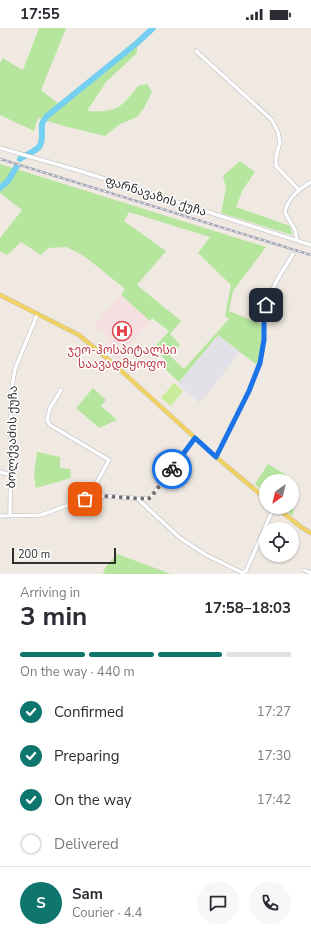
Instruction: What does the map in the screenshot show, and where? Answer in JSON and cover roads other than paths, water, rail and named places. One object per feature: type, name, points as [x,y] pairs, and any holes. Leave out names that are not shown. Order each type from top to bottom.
[{"type":"main road","points":[[0,295],[79,335],[116,366],[216,457],[259,492]]},
{"type":"main road","points":[[284,514],[301,527],[311,532]]},
{"type":"street","points":[[196,51],[272,120],[278,132],[280,142],[276,157],[276,166],[299,190]]},
{"type":"street","name":"ფარნავაზის ქუჩა","points":[[0,148],[26,157],[80,171],[311,245]]},
{"type":"street","points":[[298,240],[296,230],[285,213],[286,207],[299,190],[311,182]]},
{"type":"street","points":[[216,457],[249,391],[257,370],[264,340],[264,317],[266,305],[277,280],[293,254]]},
{"type":"street","name":"ბოლქვაძის ქუჩა","points":[[10,516],[11,393],[15,370],[37,315]]},
{"type":"street","points":[[61,390],[50,408],[47,420],[50,425],[109,460],[91,493],[91,498]]},
{"type":"street","points":[[0,516],[41,515],[91,498],[103,496],[139,500],[148,499],[195,438]]},
{"type":"street","points":[[0,472],[11,475]]},
{"type":"street","points":[[139,500],[180,538],[206,555],[243,573],[246,571],[272,514]]},
{"type":"street","points":[[304,570],[311,573]]},
{"type":"waterway","points":[[20,159],[36,150],[41,145],[42,124],[47,116],[137,43],[153,28]]},
{"type":"waterway","points":[[0,188],[8,181],[17,166]]},
{"type":"railway","points":[[0,159],[311,255]]},
{"type":"place","name":"ჯეო-ჰოსპიტალსი საავადმყოფო","points":[[122,331]]}]
